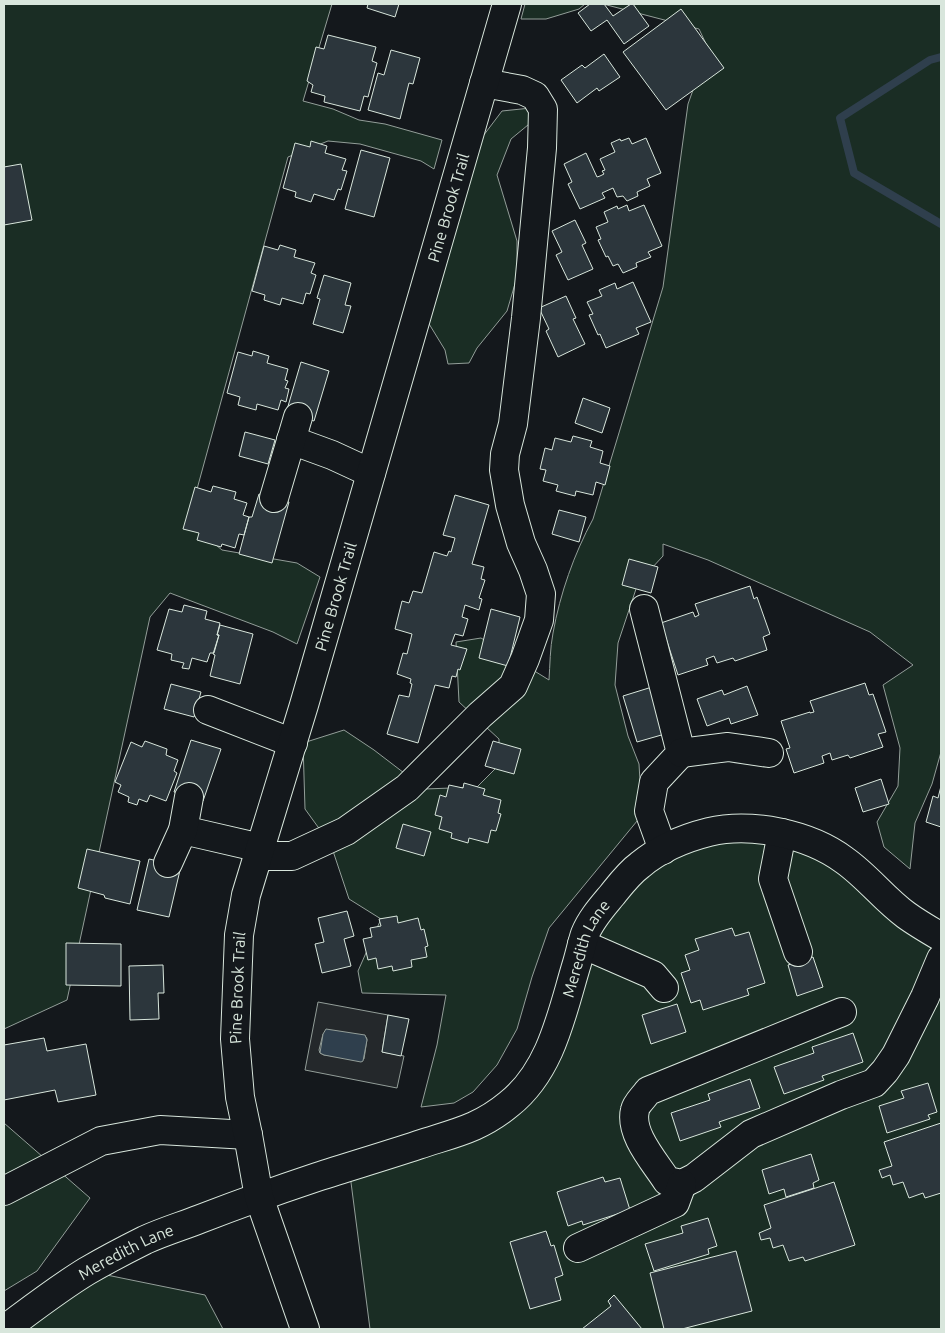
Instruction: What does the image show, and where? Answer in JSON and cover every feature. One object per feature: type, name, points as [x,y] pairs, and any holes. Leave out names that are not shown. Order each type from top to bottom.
[{"type":"street","name":"Pine Brook Trail","points":[[259,1197],[240,1097],[235,1039],[239,935],[246,895],[293,743],[507,4]]},
{"type":"street","points":[[183,830],[259,852],[292,856],[346,831],[407,788],[480,715],[513,686],[525,659],[539,620],[541,594],[533,570],[520,543],[510,505],[504,470],[505,454],[513,424],[526,318],[542,148],[543,109],[535,96],[522,90],[484,83]]},
{"type":"street","points":[[274,498],[295,428],[332,455],[371,473]]},
{"type":"street","points":[[644,609],[681,753]]},
{"type":"street","points":[[208,710],[293,743]]},
{"type":"street","points":[[663,850],[649,810],[654,782],[681,753],[728,747],[768,753]]},
{"type":"street","points":[[168,863],[183,830],[189,797]]},
{"type":"street","name":"Meredith Lane","points":[[5,1329],[87,1271],[147,1239],[259,1197],[462,1132],[488,1120],[512,1102],[540,1070],[559,1024],[585,933],[598,911],[639,865],[663,850],[687,839],[734,828],[760,829],[782,833],[825,848],[844,860],[906,916],[941,937]]},
{"type":"street","points":[[782,833],[773,879],[798,952]]},
{"type":"street","points":[[582,944],[652,975],[664,988]]},
{"type":"street","points":[[842,1012],[648,1091],[635,1108],[633,1122],[639,1138],[667,1181],[682,1184],[694,1178],[751,1134],[841,1095],[874,1083],[896,1055],[925,997],[941,959]]},
{"type":"street","points":[[4,1191],[101,1141],[160,1130],[248,1135]]},
{"type":"street","points":[[578,1248],[675,1203],[682,1184]]},
{"type":"street","points":[[259,1197],[305,1329]]},
{"type":"green space","points":[[4,4],[332,4],[303,101],[333,109],[359,120],[385,124],[442,140],[434,169],[421,161],[360,144],[328,141],[288,157],[188,522],[222,550],[297,563],[320,577],[297,644],[273,632],[170,593],[150,617],[67,1000],[4,1029]]},
{"type":"green space","points":[[525,4],[585,4],[579,9],[546,19],[521,19]]},
{"type":"green space","points":[[603,4],[941,4],[941,752],[932,784],[915,823],[910,869],[884,847],[877,822],[898,786],[900,748],[883,685],[913,665],[870,632],[708,560],[663,544],[663,556],[638,583],[618,643],[615,685],[628,736],[639,764],[642,815],[549,928],[517,1029],[497,1065],[473,1092],[454,1103],[421,1107],[437,1045],[446,995],[362,993],[358,971],[381,919],[349,899],[331,845],[305,809],[303,743],[344,730],[425,789],[477,787],[499,765],[499,739],[459,702],[456,642],[481,638],[549,680],[552,639],[564,589],[574,560],[593,519],[663,287],[688,104],[708,48],[699,29]]},
{"type":"green space","points":[[531,108],[534,120],[511,139],[497,175],[517,241],[517,277],[507,311],[477,348],[469,363],[448,364],[445,350],[423,314],[477,144],[502,111]]},
{"type":"green space","points":[[782,833],[941,937],[941,1329],[370,1329],[349,1167],[512,1102],[585,933],[663,850]]},
{"type":"green space","points":[[4,1123],[90,1198],[37,1271],[4,1291]]},
{"type":"green space","points":[[87,1271],[205,1295],[223,1329],[5,1329]]},
{"type":"shaded area","points":[[318,1002],[388,1015],[382,1052],[404,1056],[397,1088],[305,1070]],"holes":[[[323,1034],[366,1037],[364,1059],[324,1055],[319,1050]]]},
{"type":"water","points":[[326,1029],[365,1035],[367,1040],[363,1061],[320,1053],[323,1034]]},
{"type":"building","points":[[368,4],[399,4],[395,17],[367,8]]},
{"type":"building","points":[[590,4],[604,4],[613,16],[633,4],[649,26],[624,44],[607,20],[591,31],[578,13]]},
{"type":"building","points":[[681,9],[724,68],[666,110],[623,52]]},
{"type":"building","points":[[328,35],[376,47],[372,61],[377,63],[368,97],[364,96],[360,111],[324,102],[325,96],[311,92],[313,85],[307,81],[316,47],[324,49]]},
{"type":"building","points":[[391,50],[420,58],[413,84],[409,83],[400,119],[368,110],[378,73],[384,75]]},
{"type":"building","points":[[604,54],[620,77],[599,91],[597,88],[577,103],[561,80],[582,65],[585,68]]},
{"type":"building","points":[[629,138],[632,144],[646,138],[661,173],[647,179],[650,186],[637,192],[638,196],[627,201],[623,196],[617,197],[613,188],[602,193],[605,198],[580,209],[568,184],[572,182],[564,164],[586,153],[597,177],[600,176],[604,174],[602,171],[605,170],[600,159],[615,152],[611,143]]},
{"type":"building","points":[[311,141],[327,146],[325,153],[346,159],[342,170],[347,171],[341,190],[338,189],[334,200],[314,194],[311,202],[295,197],[296,192],[283,188],[295,143],[310,147]]},
{"type":"building","points":[[361,150],[390,158],[374,217],[345,209]]},
{"type":"building","points":[[21,164],[32,220],[4,225],[4,167]]},
{"type":"building","points":[[627,205],[629,211],[644,205],[662,246],[648,252],[651,257],[636,263],[637,267],[623,273],[618,264],[613,266],[608,256],[606,257],[598,240],[601,239],[596,227],[608,222],[604,212],[617,206],[618,209]]},
{"type":"building","points":[[575,220],[586,243],[582,245],[593,269],[568,280],[556,255],[562,252],[552,231]]},
{"type":"building","points":[[280,245],[296,250],[294,257],[315,263],[311,273],[316,275],[310,294],[306,293],[303,304],[282,298],[280,305],[264,300],[265,295],[252,291],[264,246],[278,250]]},
{"type":"building","points":[[324,275],[351,283],[345,305],[351,306],[343,333],[313,324],[320,299],[317,298]]},
{"type":"building","points":[[633,282],[651,322],[636,328],[639,334],[606,348],[589,315],[593,314],[587,302],[602,296],[599,290],[615,283],[617,289]]},
{"type":"building","points":[[566,296],[576,318],[573,319],[585,344],[558,357],[546,331],[549,329],[539,308]]},
{"type":"building","points":[[253,351],[269,356],[267,363],[288,369],[285,380],[288,381],[285,388],[289,389],[286,402],[281,400],[278,410],[257,404],[256,410],[238,405],[240,397],[227,393],[238,352],[252,356]]},
{"type":"building","points":[[301,362],[329,371],[314,421],[286,413]]},
{"type":"building","points":[[583,398],[610,408],[602,433],[575,423]]},
{"type":"building","points":[[245,432],[275,440],[268,464],[239,456]]},
{"type":"building","points":[[573,436],[592,441],[590,447],[603,451],[600,463],[610,466],[605,485],[596,482],[593,495],[576,491],[575,496],[556,491],[558,485],[543,481],[546,470],[540,469],[545,448],[552,450],[555,438],[571,442]]},
{"type":"building","points":[[213,486],[236,492],[234,499],[247,503],[243,515],[249,517],[244,535],[239,534],[235,548],[222,544],[221,547],[197,540],[199,533],[183,529],[195,487],[211,492]]},
{"type":"building","points":[[259,494],[289,502],[272,563],[239,554],[249,517],[252,517]]},
{"type":"building","points":[[455,495],[489,505],[472,564],[484,567],[481,579],[485,580],[479,598],[482,599],[479,610],[465,605],[462,617],[468,619],[463,636],[455,634],[451,645],[467,649],[460,670],[458,669],[456,677],[452,676],[449,688],[435,685],[418,743],[387,734],[399,695],[409,697],[412,684],[410,683],[411,679],[397,674],[403,653],[407,654],[412,634],[395,629],[402,601],[409,603],[413,591],[422,593],[434,552],[447,556],[449,551],[451,552],[455,538],[443,535]]},
{"type":"building","points":[[559,510],[586,517],[579,542],[552,534]]},
{"type":"building","points":[[629,559],[658,567],[651,593],[622,585]]},
{"type":"building","points":[[750,586],[754,599],[757,597],[770,634],[763,637],[767,650],[735,661],[733,658],[717,663],[714,656],[706,659],[708,665],[678,675],[661,623],[693,612],[695,617],[699,615],[695,604]]},
{"type":"building","points":[[184,605],[207,611],[205,619],[220,623],[214,653],[210,653],[207,662],[192,658],[189,669],[182,668],[184,663],[171,660],[172,654],[157,650],[169,609],[182,612]]},
{"type":"building","points":[[491,609],[520,617],[508,666],[479,658]]},
{"type":"building","points":[[220,625],[253,634],[240,684],[210,676]]},
{"type":"building","points":[[865,683],[869,695],[873,694],[886,732],[878,734],[883,747],[850,758],[848,755],[832,760],[830,753],[822,756],[824,763],[794,773],[786,749],[790,748],[781,721],[814,712],[810,701]]},
{"type":"building","points":[[171,684],[201,692],[194,717],[164,709]]},
{"type":"building","points":[[747,686],[758,715],[731,724],[729,718],[707,726],[697,699],[722,690],[724,695]]},
{"type":"building","points":[[652,687],[665,734],[637,742],[623,696]]},
{"type":"building","points":[[191,740],[221,749],[203,801],[174,792]]},
{"type":"building","points":[[145,741],[167,749],[166,755],[178,760],[174,771],[177,773],[166,801],[150,795],[147,802],[139,799],[137,805],[128,802],[129,797],[118,792],[121,785],[115,782],[131,742],[142,747]]},
{"type":"building","points":[[493,741],[521,749],[514,774],[485,766]]},
{"type":"building","points":[[881,779],[889,804],[863,812],[855,788]]},
{"type":"building","points":[[464,783],[485,789],[483,795],[501,800],[498,813],[501,814],[496,831],[491,830],[488,843],[469,838],[468,843],[451,838],[452,833],[439,829],[442,817],[435,815],[440,795],[446,797],[449,785],[463,788]]},
{"type":"building","points":[[941,786],[941,827],[926,822],[933,796],[938,798]]},
{"type":"building","points":[[403,824],[431,832],[424,856],[396,848]]},
{"type":"building","points":[[87,849],[140,861],[130,904],[105,898],[104,895],[78,888]]},
{"type":"building","points":[[149,859],[181,866],[169,917],[137,910]]},
{"type":"building","points":[[347,911],[354,936],[344,939],[351,966],[322,973],[315,944],[324,942],[318,918]]},
{"type":"building","points":[[397,916],[398,923],[418,918],[421,930],[424,929],[428,946],[425,947],[427,957],[411,960],[412,967],[393,971],[392,966],[378,969],[376,958],[368,960],[363,939],[372,937],[370,928],[381,926],[379,919]]},
{"type":"building","points":[[732,928],[735,936],[749,932],[765,983],[747,989],[749,995],[703,1010],[700,1000],[691,1003],[681,973],[690,970],[685,955],[699,950],[695,939]]},
{"type":"building","points":[[66,943],[121,944],[121,986],[66,985]]},
{"type":"building","points":[[813,957],[823,987],[797,996],[788,965]]},
{"type":"building","points":[[163,965],[164,993],[158,993],[159,1019],[130,1020],[129,966]]},
{"type":"building","points":[[677,1004],[686,1032],[651,1044],[642,1015]]},
{"type":"building","points":[[388,1015],[409,1019],[401,1056],[382,1052]]},
{"type":"building","points":[[853,1033],[863,1062],[822,1076],[824,1080],[784,1094],[774,1067],[814,1053],[812,1047]]},
{"type":"building","points":[[44,1038],[47,1051],[86,1044],[96,1095],[58,1102],[55,1090],[4,1100],[4,1045]]},
{"type":"building","points":[[750,1079],[760,1108],[719,1122],[721,1127],[680,1141],[671,1113],[710,1100],[708,1094]]},
{"type":"building","points":[[928,1083],[937,1112],[928,1115],[930,1119],[887,1133],[879,1106],[904,1098],[901,1091]]},
{"type":"building","points":[[941,1123],[941,1193],[925,1198],[923,1193],[909,1198],[903,1182],[893,1185],[890,1175],[882,1178],[879,1170],[892,1166],[884,1142]]},
{"type":"building","points":[[811,1154],[819,1180],[813,1183],[814,1188],[786,1197],[784,1189],[769,1194],[762,1170]]},
{"type":"building","points":[[603,1177],[605,1182],[620,1178],[630,1210],[583,1225],[582,1221],[568,1226],[557,1192]]},
{"type":"building","points":[[834,1182],[855,1245],[805,1261],[803,1257],[789,1261],[783,1245],[773,1248],[770,1238],[761,1240],[759,1233],[771,1228],[764,1205]]},
{"type":"building","points":[[708,1218],[717,1246],[708,1249],[709,1254],[654,1271],[645,1244],[683,1233],[681,1226]]},
{"type":"building","points":[[546,1231],[551,1246],[554,1245],[563,1275],[555,1278],[561,1300],[530,1309],[510,1242]]},
{"type":"building","points":[[736,1251],[752,1311],[682,1329],[664,1329],[650,1273]]},
{"type":"building","points":[[614,1295],[642,1329],[582,1329],[611,1306],[608,1301]]},
{"type":"waterway","points":[[941,57],[930,60],[840,118],[854,173],[941,224]]}]
